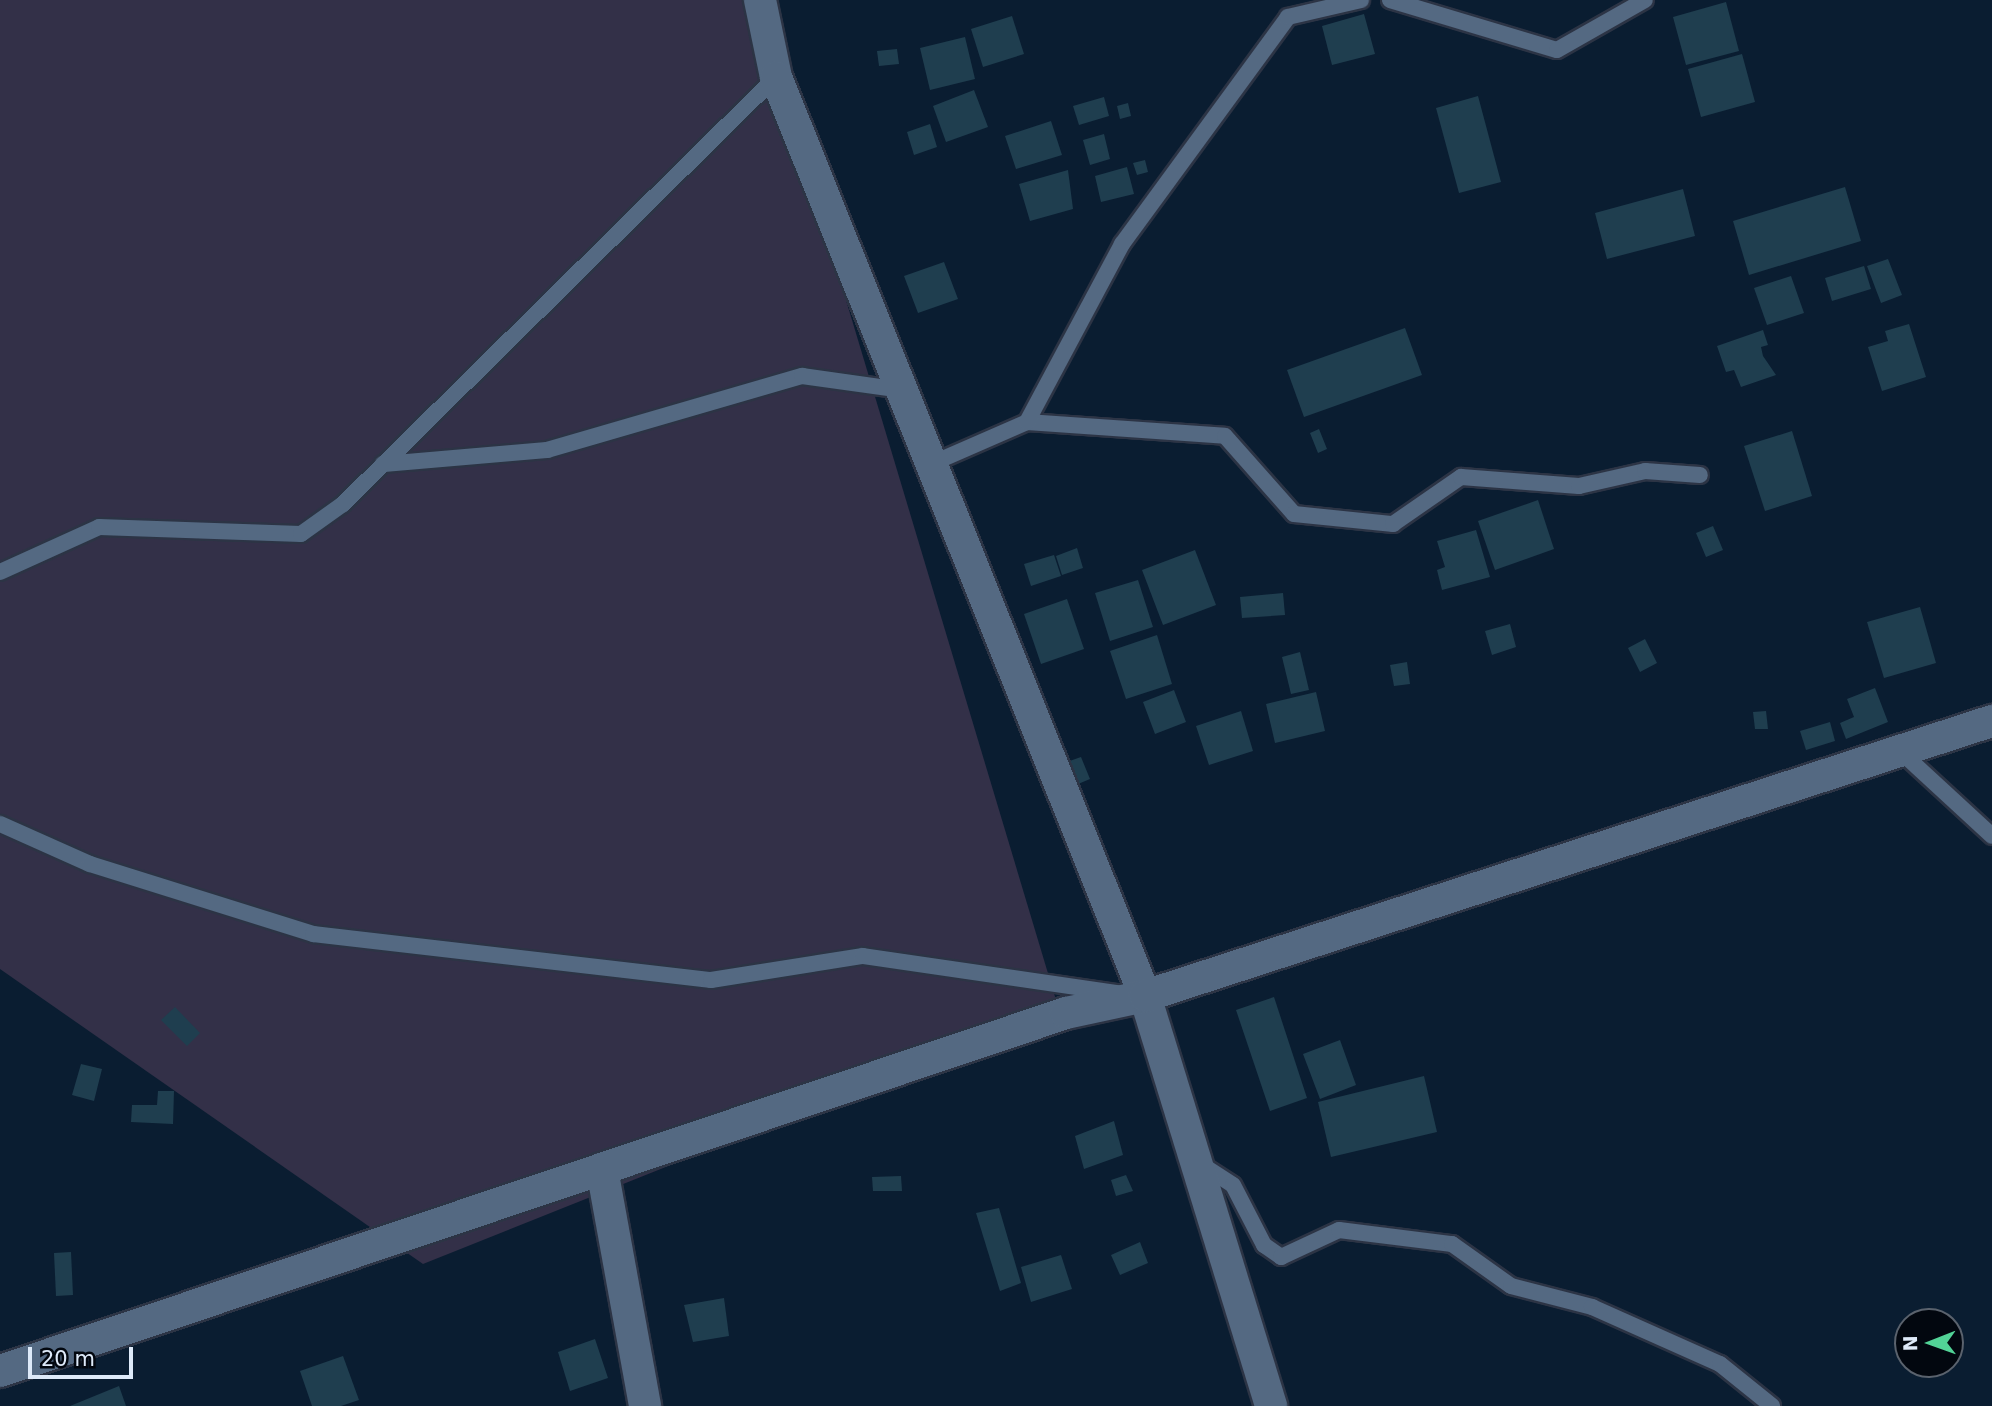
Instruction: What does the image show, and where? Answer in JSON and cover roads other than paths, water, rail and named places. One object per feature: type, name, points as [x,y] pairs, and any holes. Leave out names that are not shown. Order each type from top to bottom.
[{"type":"street","points":[[761,0],[776,77],[1145,996],[1271,1406]]},
{"type":"street","points":[[0,1371],[1066,1013],[1145,996],[1992,721]]},
{"type":"street","points":[[602,1169],[645,1406]]},
{"type":"lane","points":[[1027,422],[1122,244],[1288,17],[1361,0]]},
{"type":"lane","points":[[1390,0],[1558,50],[1645,0]]},
{"type":"lane","points":[[0,572],[99,527],[301,534],[343,504],[776,77]]},
{"type":"lane","points":[[383,464],[547,450],[802,376],[901,390]]},
{"type":"lane","points":[[931,464],[1027,422],[1225,436],[1294,514],[1393,524],[1461,477],[1579,486],[1645,471],[1700,475]]},
{"type":"lane","points":[[1900,751],[1992,836]]},
{"type":"lane","points":[[0,824],[90,864],[313,934],[711,980],[863,957],[1145,996]]},
{"type":"lane","points":[[1196,1162],[1233,1185],[1264,1245],[1281,1256],[1339,1230],[1452,1244],[1511,1286],[1592,1307],[1720,1364],[1772,1406]]}]
